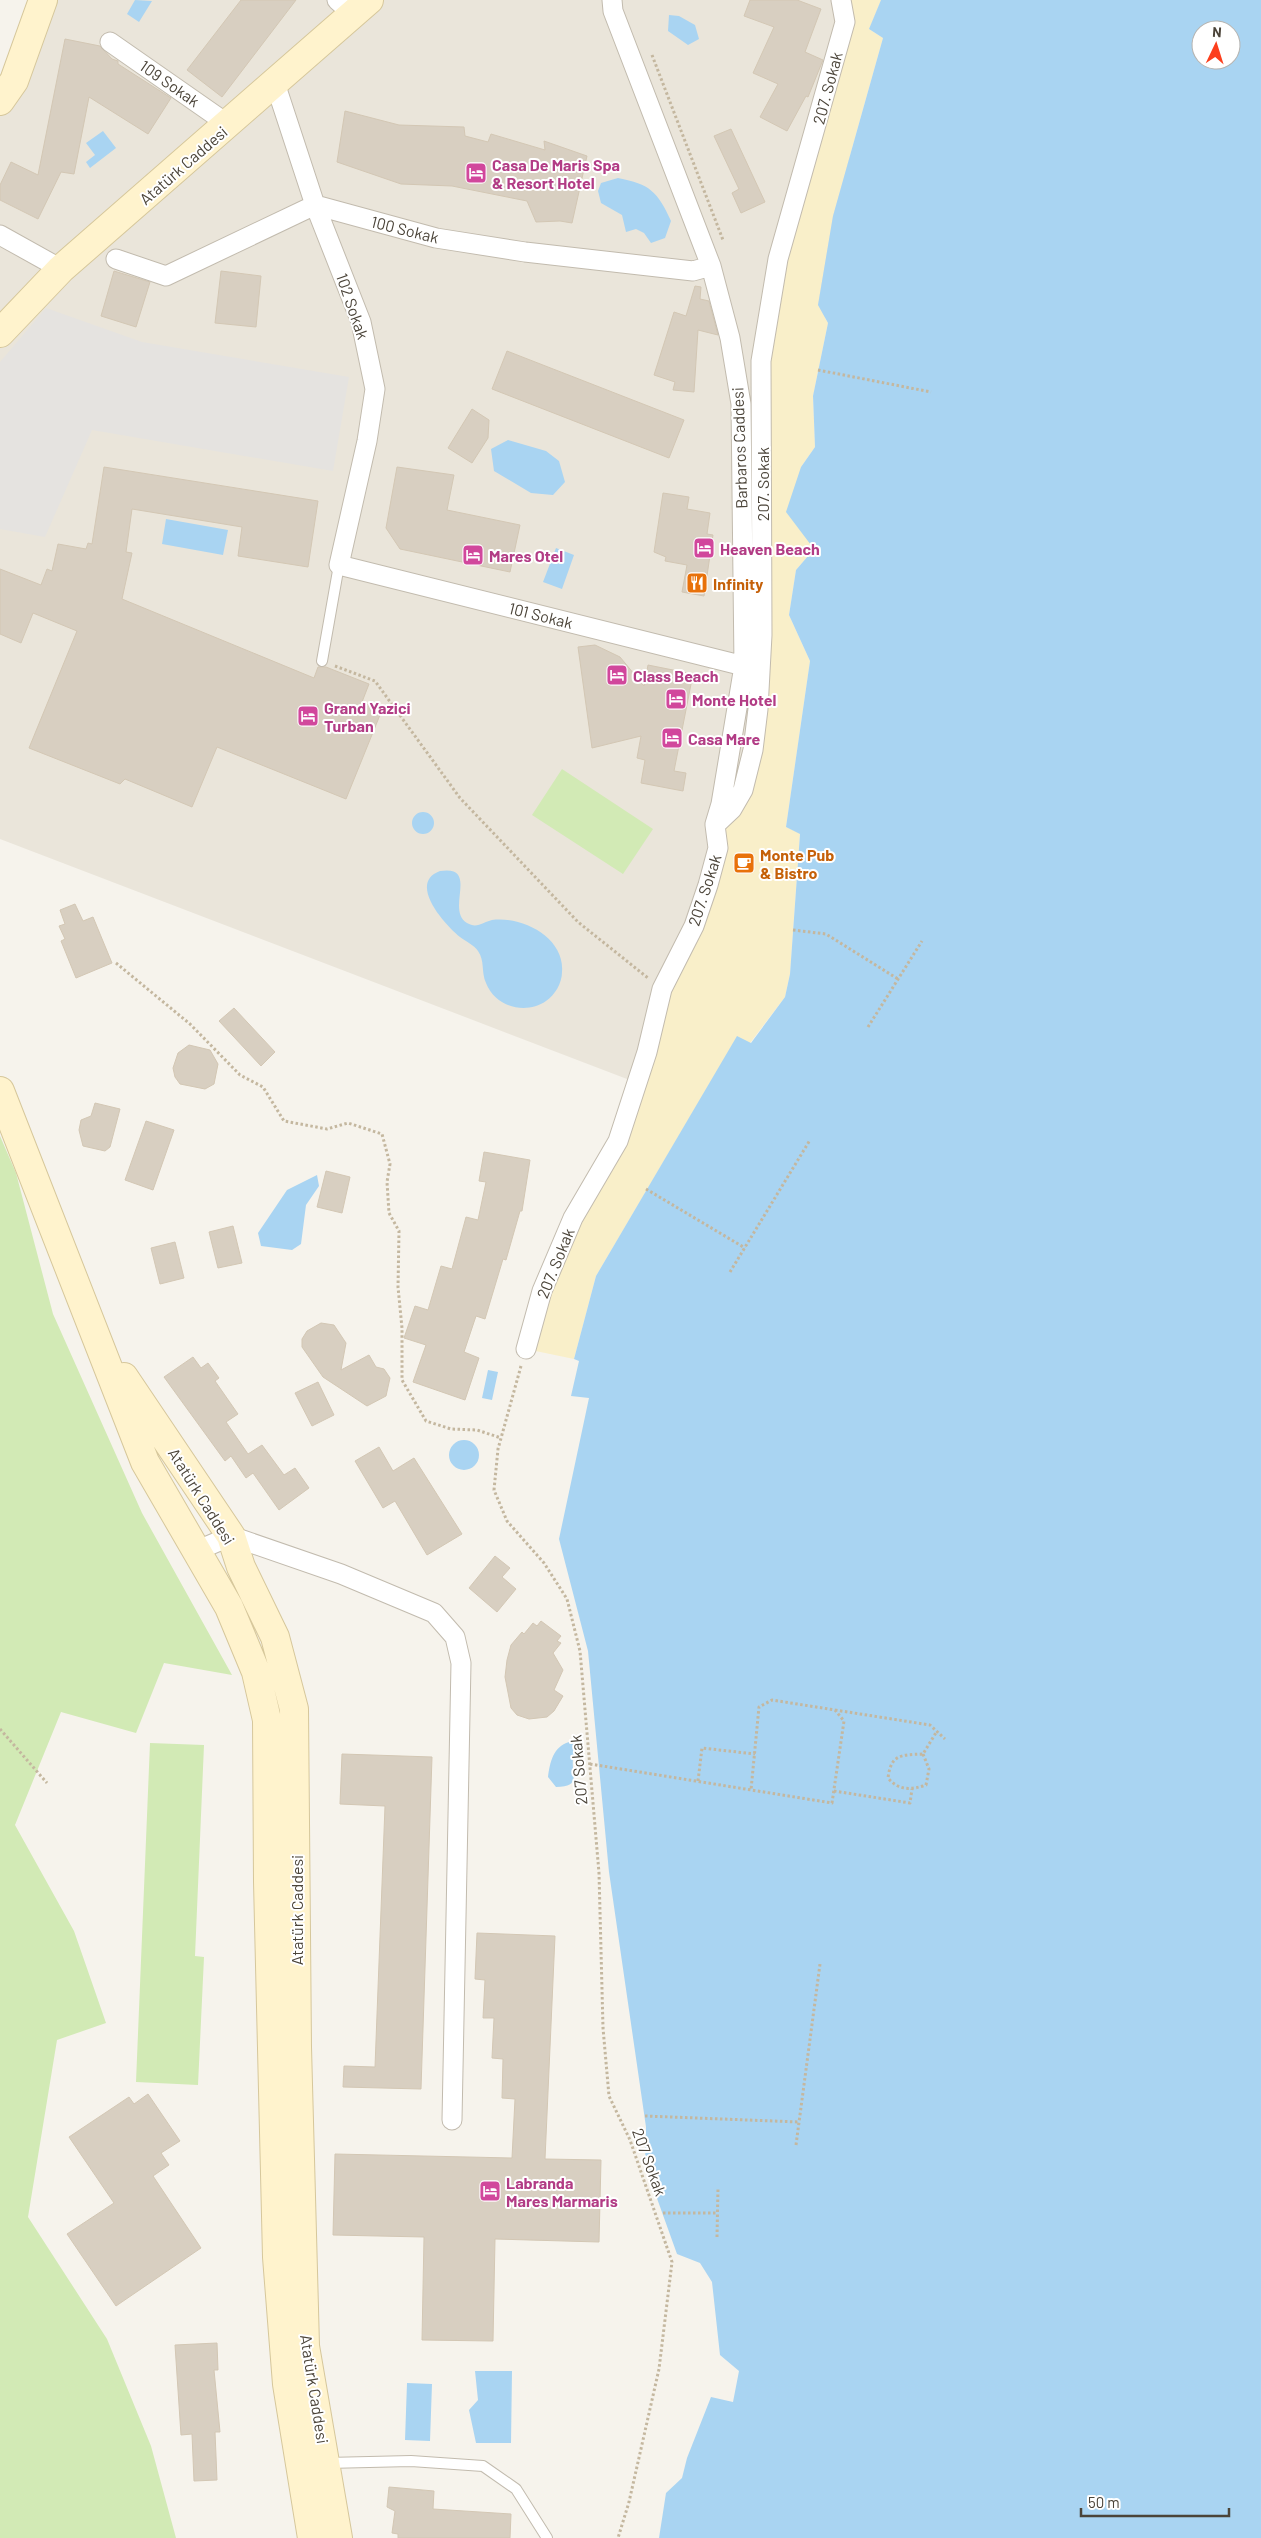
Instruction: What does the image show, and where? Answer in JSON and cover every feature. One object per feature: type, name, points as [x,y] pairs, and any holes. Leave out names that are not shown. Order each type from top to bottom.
[{"type":"street","points":[[0,101],[14,81],[43,0]]},
{"type":"street","name":"207. Sokak","points":[[526,1349],[542,1291],[573,1218],[618,1141],[647,1052],[662,989],[694,926],[708,885],[718,848],[714,825],[732,808],[743,790],[753,750],[758,709],[762,635],[761,361],[778,259],[845,22],[841,0]]},
{"type":"street","name":"Barbaros Caddesi","points":[[610,1],[711,266],[730,338],[741,404],[744,666],[721,804],[714,825]]},
{"type":"street","name":"Atatürk Caddesi","points":[[0,333],[62,270],[276,83],[353,5]]},
{"type":"street","name":"109 Sokak","points":[[110,42],[229,125]]},
{"type":"street","name":"102 Sokak","points":[[276,83],[315,205],[361,322],[375,389],[367,441],[339,565]]},
{"type":"street","points":[[116,259],[166,276],[315,205]]},
{"type":"street","name":"100 Sokak","points":[[315,205],[436,238],[516,251],[693,271],[711,266]]},
{"type":"street","points":[[0,235],[62,270]]},
{"type":"street","name":"101 Sokak","points":[[339,565],[744,666]]},
{"type":"street","name":"Atatürk Caddesi","points":[[0,1090],[145,1462],[228,1608],[256,1672],[267,1720],[268,1882],[277,2257],[287,2384],[312,2538]]},
{"type":"street","name":"Atatürk Caddesi","points":[[95,1333],[231,1536],[241,1567],[275,1637],[294,1709],[297,2047],[305,2346],[327,2463],[338,2538]]},
{"type":"street","points":[[196,1551],[231,1536],[341,1574],[434,1613],[455,1637],[461,1663],[452,2120]]},
{"type":"lane","points":[[322,661],[339,565]]},
{"type":"lane","points":[[327,2463],[411,2460],[483,2466],[516,2489],[547,2538]]},
{"type":"path","points":[[818,370],[930,392]]},
{"type":"path","points":[[322,661],[375,681],[460,798],[578,922],[662,989]]},
{"type":"path","points":[[793,930],[826,934],[898,979]]},
{"type":"path","points":[[868,1027],[922,941]]},
{"type":"path","points":[[116,963],[190,1024],[222,1053],[240,1075],[263,1087],[284,1122],[327,1129],[348,1123],[382,1134],[390,1164],[388,1182],[389,1213],[399,1231],[398,1287],[402,1328],[402,1380],[426,1421],[451,1429],[477,1430],[501,1438]]},
{"type":"path","points":[[730,1272],[810,1140]]},
{"type":"path","points":[[646,1189],[745,1248]]},
{"type":"path","name":"207 Sokak","points":[[526,1349],[501,1438],[494,1490],[507,1521],[544,1563],[567,1599],[580,1651],[599,1873],[603,2028],[609,2096],[630,2140],[672,2262],[658,2369],[629,2502],[618,2538]]},
{"type":"path","points":[[751,1790],[759,1707],[772,1700],[930,1725],[945,1739]]},
{"type":"path","points":[[590,1764],[832,1803],[844,1721],[835,1710]]},
{"type":"path","points":[[0,1729],[47,1783]]},
{"type":"path","points":[[922,1754],[929,1769],[929,1780],[926,1785],[912,1789],[895,1787],[888,1778],[890,1765],[897,1757],[922,1754],[937,1732]]},
{"type":"path","points":[[698,1781],[702,1748],[754,1754]]},
{"type":"path","points":[[834,1791],[910,1803],[912,1789]]},
{"type":"path","points":[[796,2145],[820,1964]]},
{"type":"path","points":[[645,2116],[799,2122]]},
{"type":"path","points":[[717,2238],[718,2188]]},
{"type":"path","points":[[663,2213],[718,2213]]},
{"type":"shaded area","points":[[43,0],[881,0],[869,29],[813,396],[695,1105],[0,839],[0,101]]},
{"type":"shaded area","points":[[46,308],[142,342],[349,377],[333,471],[92,430],[45,537],[0,529],[0,362]]},
{"type":"green space","points":[[562,769],[653,829],[623,874],[532,815]]},
{"type":"green space","points":[[0,1136],[16,1173],[53,1314],[142,1513],[232,1675],[164,1663],[136,1733],[61,1712],[15,1825],[74,1931],[106,2023],[57,2040],[28,2217],[107,2339],[151,2446],[176,2538],[0,2538]]},
{"type":"green space","points":[[150,1743],[204,1745],[195,1956],[204,1957],[198,2085],[136,2082]]},
{"type":"sand","points":[[841,0],[881,0],[869,29],[883,38],[833,216],[818,305],[828,323],[813,396],[815,447],[801,467],[814,549],[796,570],[789,615],[810,661],[786,827],[800,833],[790,974],[785,997],[750,1043],[737,1037],[596,1276],[574,1359],[526,1349],[542,1291],[618,1141],[753,750],[761,361]]},
{"type":"water","points":[[135,0],[152,1],[139,22],[127,14]]},
{"type":"water","points":[[881,0],[1261,0],[1261,2538],[659,2538],[666,2493],[682,2478],[687,2458],[711,2397],[733,2402],[739,2371],[720,2355],[712,2282],[700,2263],[677,2254],[645,2165],[646,2127],[609,1872],[588,1651],[559,1539],[589,1398],[571,1396],[579,1361],[574,1359],[596,1276],[737,1036],[751,1043],[785,997],[790,974],[800,834],[786,827],[810,661],[789,615],[796,570],[814,549],[786,512],[801,467],[815,447],[813,396],[828,323],[818,305],[833,216],[883,38],[869,29]]},
{"type":"water","points":[[669,15],[679,16],[695,25],[699,39],[688,45],[668,31]]},
{"type":"water","points":[[103,131],[116,148],[90,168],[86,162],[95,155],[86,143]]},
{"type":"water","points":[[618,178],[638,183],[657,196],[671,221],[665,238],[651,243],[644,233],[636,229],[626,232],[622,215],[601,203],[598,191],[601,183]]},
{"type":"water","points":[[508,440],[546,451],[559,461],[565,482],[553,495],[531,493],[494,471],[491,449]]},
{"type":"water","points":[[166,519],[228,530],[223,555],[162,544]]},
{"type":"water","points":[[556,548],[574,555],[562,589],[543,582]]},
{"type":"water","points":[[423,812],[431,815],[434,823],[431,831],[423,834],[415,831],[412,823],[415,815]]},
{"type":"water","points":[[440,871],[452,871],[458,875],[460,881],[459,909],[461,917],[467,923],[480,925],[492,920],[516,922],[540,932],[557,949],[561,960],[562,976],[555,992],[546,1001],[538,1005],[521,1008],[504,1003],[490,991],[485,979],[482,959],[478,951],[453,931],[432,904],[427,885],[431,877]]},
{"type":"water","points":[[317,1175],[319,1186],[306,1205],[301,1244],[292,1250],[261,1246],[258,1233],[287,1190]]},
{"type":"water","points":[[488,1370],[498,1372],[492,1400],[482,1398]]},
{"type":"water","points":[[464,1440],[470,1441],[478,1449],[478,1461],[470,1469],[464,1470],[458,1469],[450,1461],[449,1455],[450,1449],[458,1441]]},
{"type":"water","points":[[569,1742],[582,1746],[584,1751],[573,1759],[574,1779],[572,1782],[569,1785],[556,1787],[548,1777],[551,1761],[559,1747]]},
{"type":"water","points":[[475,2371],[512,2371],[511,2443],[476,2443],[469,2410],[478,2400]]},
{"type":"water","points":[[407,2383],[432,2384],[430,2441],[405,2440]]},
{"type":"building","points":[[241,0],[296,0],[222,97],[187,70]]},
{"type":"building","points":[[750,0],[797,0],[821,9],[805,52],[823,60],[808,97],[806,96],[787,131],[760,117],[778,84],[753,73],[774,27],[744,16]]},
{"type":"building","points":[[65,39],[100,46],[112,59],[118,61],[118,64],[171,98],[148,134],[89,97],[74,174],[61,172],[38,219],[0,200],[0,185],[11,162],[38,175]]},
{"type":"building","name":"Casa De Maris Spa & Resort Hotel","points":[[345,111],[399,125],[464,127],[465,136],[488,142],[491,134],[545,150],[544,141],[587,156],[572,223],[560,221],[536,222],[527,201],[452,186],[401,184],[337,162]]},
{"type":"building","points":[[731,129],[765,202],[741,213],[732,193],[739,189],[714,136]]},
{"type":"building","points":[[114,271],[150,282],[136,327],[101,316]]},
{"type":"building","points":[[221,271],[261,276],[256,327],[215,323]]},
{"type":"building","points":[[695,286],[701,287],[700,299],[709,301],[718,335],[698,330],[694,392],[673,390],[675,382],[654,375],[674,312],[686,316]]},
{"type":"building","points":[[507,351],[684,420],[669,458],[492,389]]},
{"type":"building","points":[[472,409],[489,420],[488,438],[472,463],[448,448]]},
{"type":"building","points":[[104,467],[318,501],[308,567],[238,556],[242,527],[132,509],[126,552],[132,553],[122,599],[314,678],[318,667],[326,667],[369,684],[362,702],[382,710],[346,799],[217,747],[192,807],[125,779],[120,784],[29,748],[77,631],[33,613],[21,643],[0,634],[0,569],[41,585],[47,569],[52,571],[58,544],[86,549],[88,543],[92,544]]},
{"type":"building","points":[[397,467],[454,475],[447,510],[520,525],[510,572],[400,549],[386,528]]},
{"type":"building","points":[[663,493],[689,497],[687,509],[710,513],[707,534],[713,535],[704,596],[682,592],[687,565],[665,561],[666,557],[654,552]]},
{"type":"building","points":[[595,645],[620,657],[644,686],[648,665],[693,674],[674,771],[686,773],[683,791],[641,783],[645,760],[637,758],[641,736],[592,748],[578,647]]},
{"type":"building","points":[[75,904],[83,921],[93,917],[112,963],[76,978],[61,941],[65,939],[59,926],[65,924],[60,910]]},
{"type":"building","points":[[234,1008],[275,1052],[261,1066],[219,1021]]},
{"type":"building","points":[[189,1045],[210,1050],[218,1064],[214,1084],[205,1089],[180,1084],[175,1077],[173,1068],[178,1053]]},
{"type":"building","points":[[95,1103],[120,1109],[110,1147],[105,1151],[83,1146],[79,1130],[81,1120],[91,1116]]},
{"type":"building","points":[[146,1121],[174,1130],[153,1190],[125,1180]]},
{"type":"building","points":[[484,1152],[530,1160],[522,1211],[520,1211],[506,1260],[503,1259],[485,1319],[476,1316],[464,1352],[479,1358],[465,1400],[413,1382],[426,1345],[404,1338],[415,1306],[428,1310],[441,1266],[452,1269],[466,1217],[478,1220],[486,1182],[479,1181]]},
{"type":"building","points":[[326,1171],[350,1177],[342,1213],[317,1207]]},
{"type":"building","points":[[233,1226],[242,1263],[218,1268],[209,1232]]},
{"type":"building","points":[[175,1242],[184,1278],[160,1284],[151,1248]]},
{"type":"building","points":[[321,1323],[334,1325],[346,1343],[341,1370],[369,1355],[376,1367],[384,1369],[390,1378],[386,1396],[367,1406],[323,1377],[302,1347],[302,1339],[307,1331]]},
{"type":"building","points":[[193,1357],[201,1368],[208,1363],[219,1378],[215,1381],[238,1414],[226,1422],[248,1454],[262,1445],[284,1475],[295,1468],[309,1488],[279,1510],[253,1473],[246,1478],[231,1456],[225,1461],[164,1377]]},
{"type":"building","points":[[318,1382],[334,1415],[312,1426],[295,1393]]},
{"type":"building","points":[[379,1447],[393,1471],[414,1458],[462,1534],[427,1555],[395,1501],[383,1508],[355,1461]]},
{"type":"building","points":[[495,1556],[510,1568],[502,1577],[516,1589],[497,1612],[469,1588]]},
{"type":"building","points":[[541,1621],[561,1636],[557,1641],[561,1643],[553,1653],[563,1670],[554,1690],[563,1696],[554,1711],[547,1717],[529,1719],[517,1715],[511,1708],[505,1677],[507,1660],[511,1645],[522,1632],[524,1634],[533,1623],[537,1626]]},
{"type":"building","points":[[342,1754],[432,1757],[421,2089],[343,2087],[344,2066],[375,2067],[385,1806],[340,1804]]},
{"type":"building","points":[[477,1933],[555,1936],[545,2159],[601,2160],[599,2242],[495,2239],[493,2341],[422,2340],[424,2237],[333,2235],[335,2154],[512,2158],[515,2099],[502,2098],[503,2059],[492,2058],[494,2018],[483,2018],[485,1980],[475,1979]]},
{"type":"building","points":[[148,2094],[180,2141],[161,2153],[169,2165],[153,2176],[201,2248],[116,2306],[67,2234],[114,2203],[69,2137],[129,2097],[134,2104]]},
{"type":"building","points":[[217,2343],[218,2370],[214,2370],[220,2432],[215,2432],[217,2480],[194,2481],[192,2434],[181,2435],[175,2345]]},
{"type":"building","points":[[389,2487],[434,2491],[433,2509],[511,2514],[510,2538],[398,2538],[398,2534],[392,2533],[395,2511],[387,2507]]},
{"type":"place","name":"Casa De Maris Spa & Resort Hotel","points":[[476,173]]},
{"type":"place","name":"Heaven Beach","points":[[704,548]]},
{"type":"place","name":"Mares Otel","points":[[473,555]]},
{"type":"place","name":"Infinity","points":[[697,583]]},
{"type":"place","name":"Class Beach","points":[[617,675]]},
{"type":"place","name":"Monte Hotel","points":[[676,699]]},
{"type":"place","name":"Grand Yazici Turban","points":[[308,716]]},
{"type":"place","name":"Casa Mare","points":[[672,738]]},
{"type":"place","name":"Monte Pub & Bistro","points":[[744,863]]},
{"type":"place","name":"Labranda Mares Marmaris","points":[[490,2191]]}]
